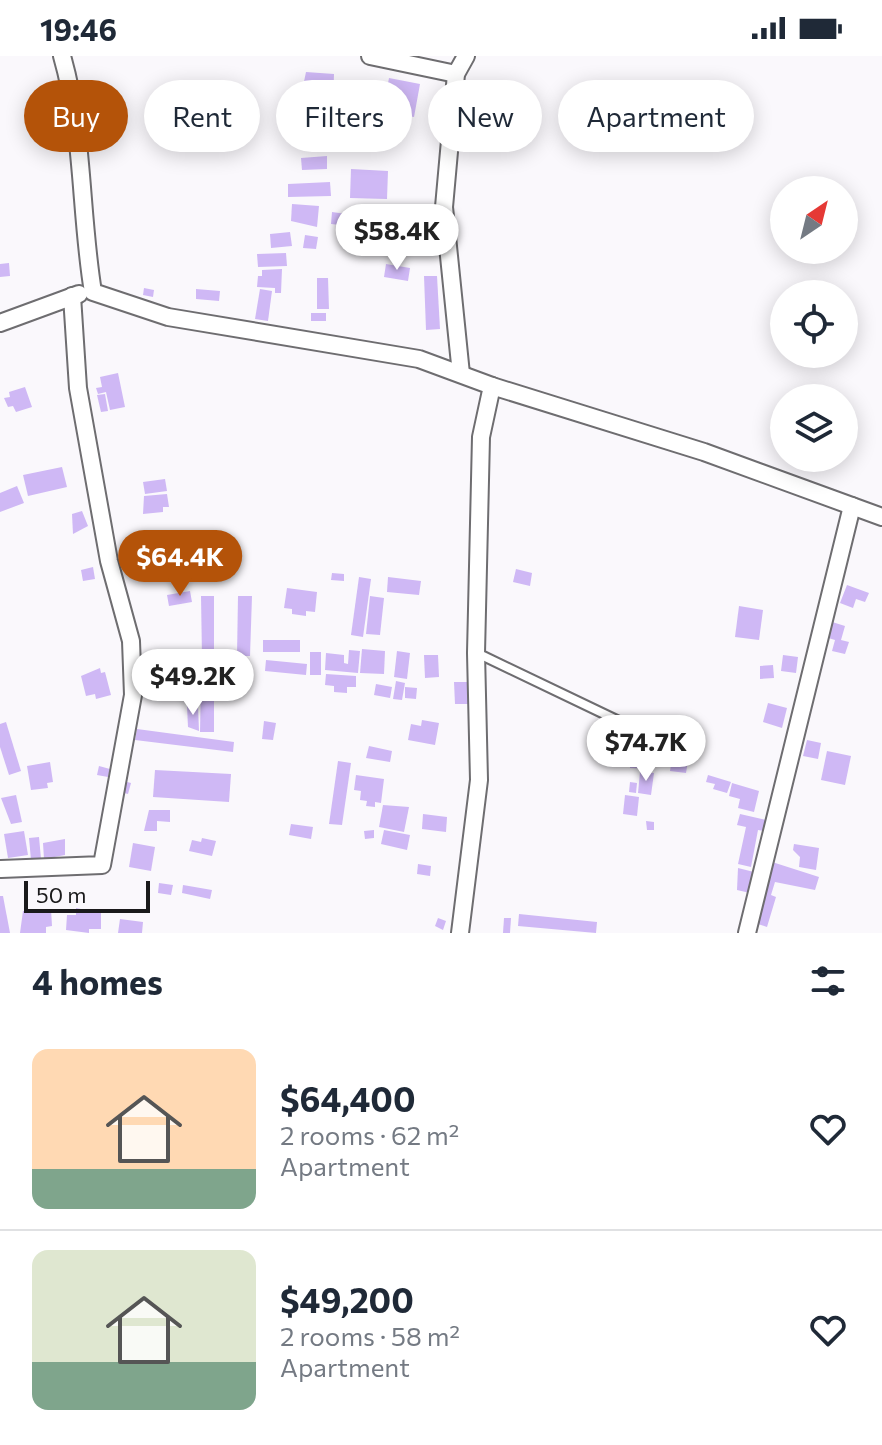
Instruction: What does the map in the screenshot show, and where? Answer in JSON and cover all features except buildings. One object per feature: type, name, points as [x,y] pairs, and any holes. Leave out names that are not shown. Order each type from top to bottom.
[{"type":"street","points":[[62,56],[75,101],[82,223],[93,292]]},
{"type":"street","points":[[370,56],[456,74]]},
{"type":"street","points":[[461,374],[444,207],[456,74],[466,56]]},
{"type":"street","points":[[0,323],[72,296],[93,292],[168,317],[419,359],[492,386],[704,452],[882,517]]},
{"type":"street","points":[[1,869],[102,865],[133,695],[131,641],[109,561],[78,388],[72,296]]},
{"type":"street","points":[[460,933],[479,780],[476,653],[481,437],[492,386]]},
{"type":"street","points":[[747,933],[852,506]]},
{"type":"lane","points":[[476,653],[621,722]]}]
